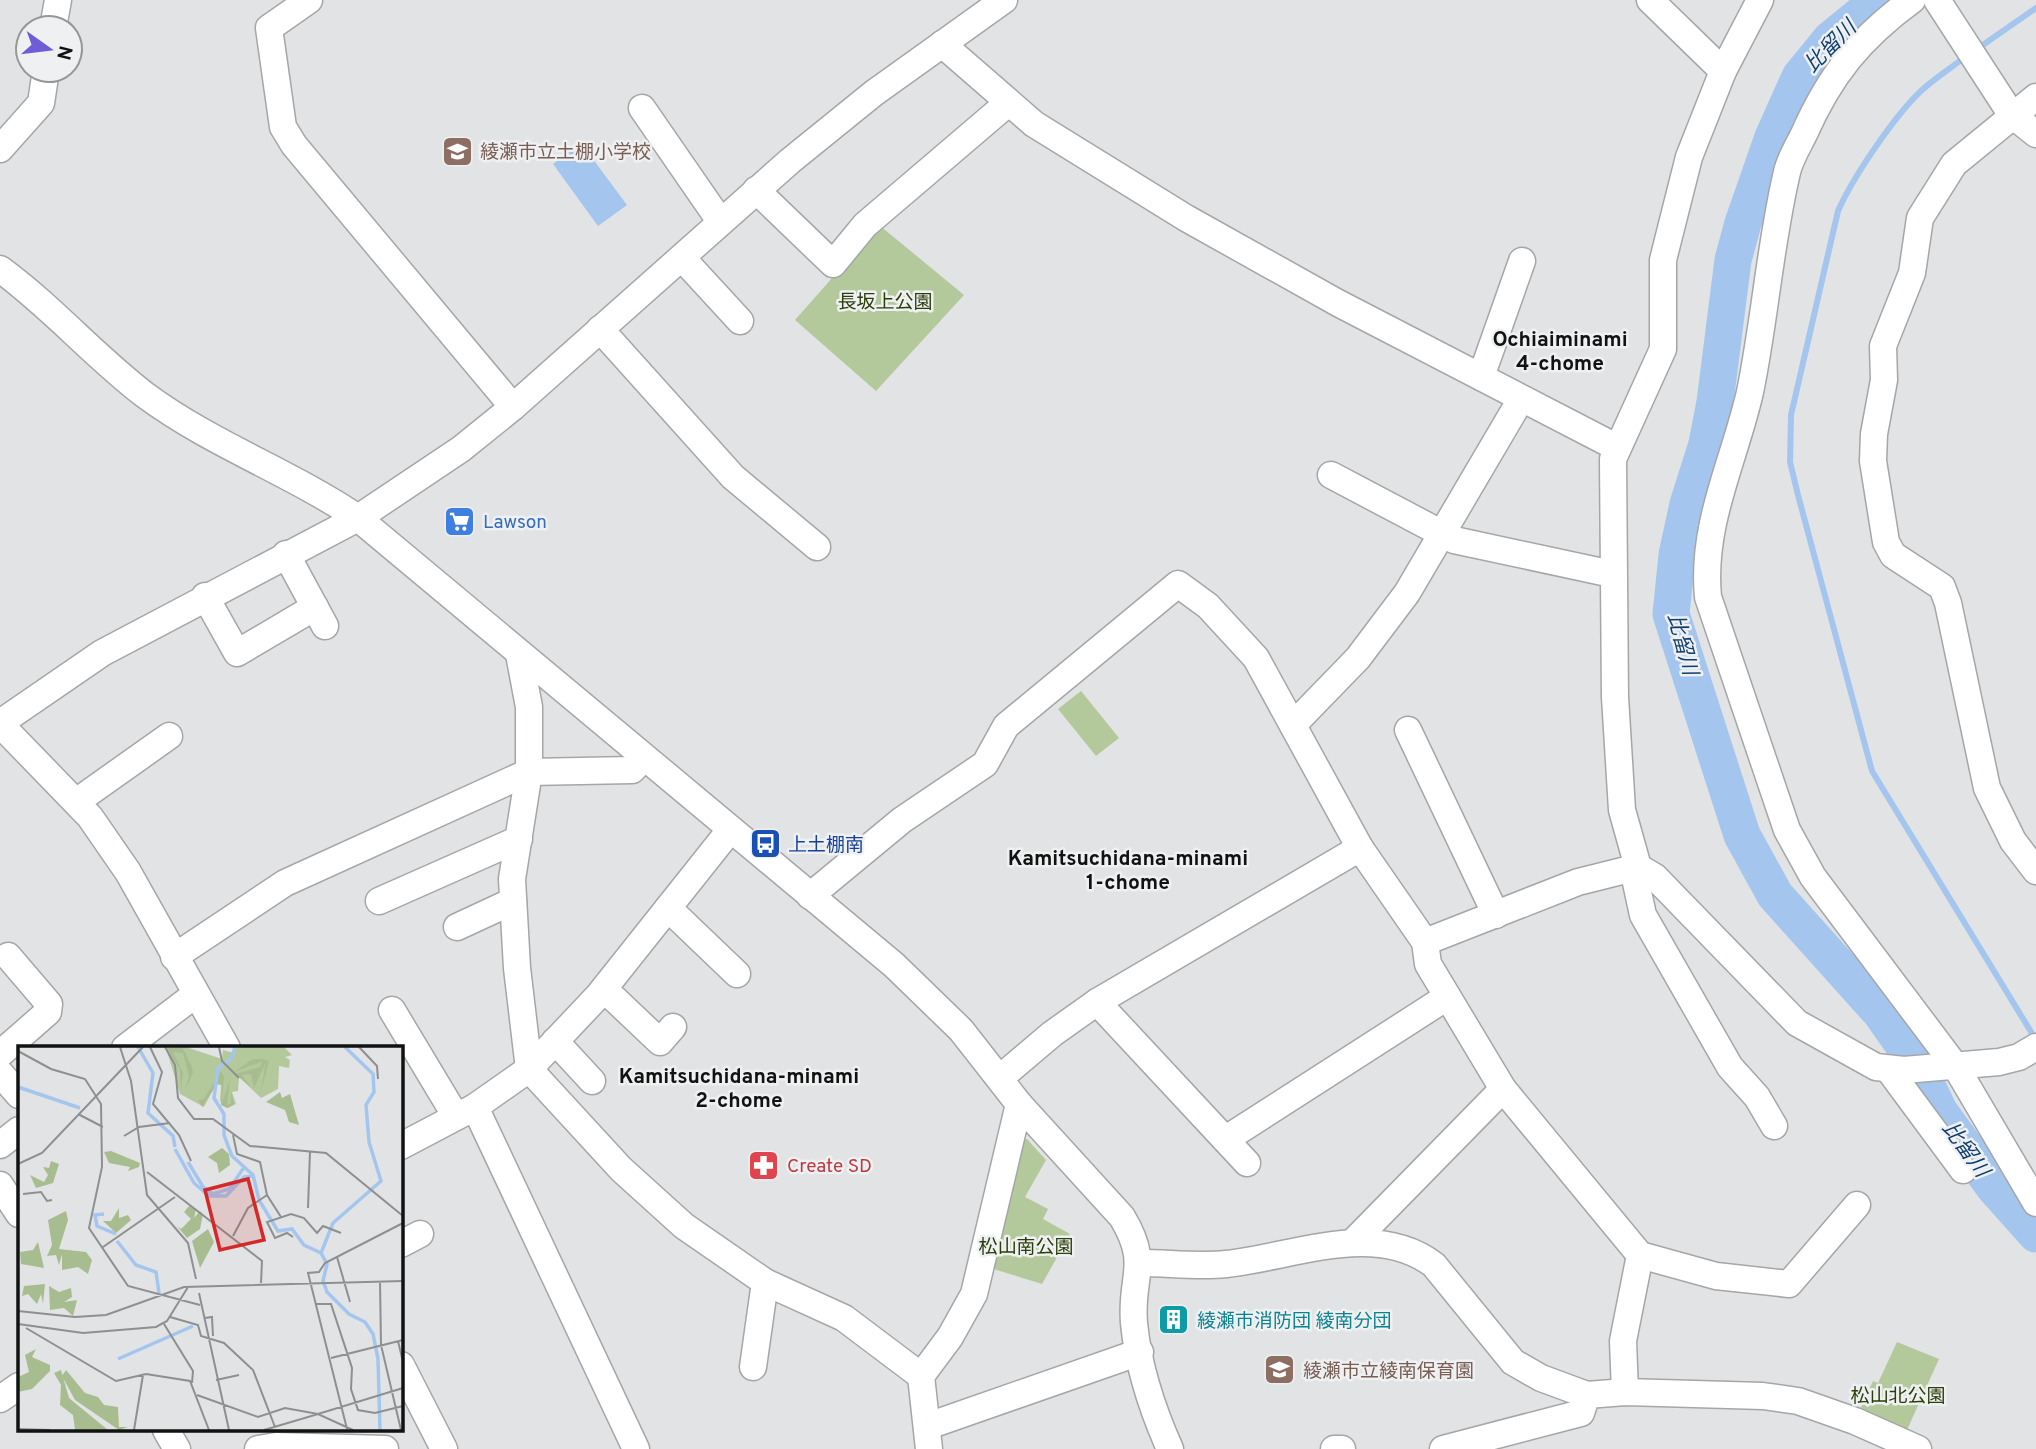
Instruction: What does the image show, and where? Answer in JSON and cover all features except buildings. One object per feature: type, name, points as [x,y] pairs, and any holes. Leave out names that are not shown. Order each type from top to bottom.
[{"type":"street","points":[[309,0],[268,28],[283,127],[294,145],[513,407]]},
{"type":"street","points":[[226,1046],[128,872],[90,817],[0,724],[102,653],[205,596],[358,518],[460,449],[513,407],[756,190],[874,93],[1004,0]]},
{"type":"street","points":[[1650,0],[1723,71]]},
{"type":"street","points":[[1760,0],[1723,71],[1689,157],[1663,260],[1663,349],[1616,447],[1613,459],[1612,574],[1622,810],[1636,868],[1643,915],[1730,1068],[1757,1097],[1774,1126]]},
{"type":"street","points":[[1912,0],[1888,17],[1842,63],[1814,111],[1788,170],[1749,392],[1712,518],[1704,564],[1708,597],[1787,830],[1813,877],[1952,1067],[2036,1203]]},
{"type":"street","points":[[1937,0],[2011,114],[2036,134]]},
{"type":"street","points":[[942,44],[1034,124],[1186,218],[1338,303],[1616,447]]},
{"type":"street","points":[[0,149],[41,103],[44,84]]},
{"type":"street","points":[[2036,97],[2011,114],[1954,164],[1920,218],[1912,273],[1883,346],[1884,380],[1873,461],[1886,542],[1893,555],[1942,587],[1948,603],[1987,788],[2013,841],[2036,871]]},
{"type":"street","points":[[756,190],[833,264],[864,226],[1008,103]]},
{"type":"street","points":[[642,108],[720,221]]},
{"type":"street","points":[[682,258],[740,321]]},
{"type":"street","points":[[1481,377],[1522,261]]},
{"type":"street","points":[[0,269],[146,395],[220,442],[319,492],[358,518],[894,965],[961,1030],[1019,1104],[1122,1217],[1131,1232],[1140,1264],[1134,1320],[1158,1424],[1170,1449]]},
{"type":"street","points":[[600,329],[733,477],[817,547]]},
{"type":"street","points":[[1293,725],[1358,658],[1407,593],[1521,399]]},
{"type":"street","points":[[1331,475],[1454,540],[1612,574]]},
{"type":"street","points":[[205,596],[237,653],[320,617],[286,554]]},
{"type":"street","points":[[810,896],[902,820],[985,764],[1006,726],[1178,583],[1208,606],[1256,658],[1360,848],[1425,942],[1428,964],[1503,1089],[1640,1255],[1716,1276],[1789,1284],[1857,1205]]},
{"type":"street","points":[[519,654],[529,707],[529,772],[512,878],[517,968],[529,1069],[621,1168],[684,1226],[765,1282],[844,1318],[921,1376]]},
{"type":"street","points":[[1408,730],[1496,915]]},
{"type":"street","points":[[76,802],[169,736]]},
{"type":"street","points":[[174,957],[285,883],[529,772],[632,770],[644,758]]},
{"type":"street","points":[[402,1145],[465,1111],[529,1069],[604,989],[730,830]]},
{"type":"street","points":[[379,901],[519,839]]},
{"type":"street","points":[[1000,1078],[1052,1034],[1097,1002],[1360,848]]},
{"type":"street","points":[[1425,942],[1578,882],[1636,868],[1655,877],[1797,1023],[1876,1067],[1896,1070],[1952,1067],[2019,1057],[2036,1046]]},
{"type":"street","points":[[457,927],[513,901]]},
{"type":"street","points":[[668,908],[737,974]]},
{"type":"street","points":[[0,1054],[48,1013],[49,1004],[8,956]]},
{"type":"street","points":[[604,989],[661,1042]]},
{"type":"street","points":[[128,1046],[196,994]]},
{"type":"street","points":[[1226,1139],[1447,997]]},
{"type":"street","points":[[1097,1002],[1247,1163]]},
{"type":"street","points":[[392,1010],[465,1111],[636,1449]]},
{"type":"street","points":[[555,1041],[592,1081]]},
{"type":"street","points":[[1896,1070],[1963,1170]]},
{"type":"street","points":[[0,1073],[18,1094]]},
{"type":"street","points":[[1352,1243],[1503,1089]]},
{"type":"street","points":[[1019,1104],[974,1294],[950,1337],[921,1376],[928,1438],[1140,1352]]},
{"type":"street","points":[[0,1145],[18,1131]]},
{"type":"street","points":[[0,1185],[18,1212]]},
{"type":"street","points":[[1140,1264],[1225,1264],[1352,1243],[1401,1246],[1434,1265],[1513,1362],[1541,1378],[1587,1395],[1625,1392],[1763,1396],[1798,1401],[1855,1421],[1918,1449]]},
{"type":"street","points":[[1625,1392],[1623,1341],[1640,1255]]},
{"type":"street","points":[[753,1367],[765,1282]]},
{"type":"street","points":[[402,1368],[444,1449],[428,1449]]},
{"type":"street","points":[[1443,1449],[1581,1413],[1587,1395]]},
{"type":"street","points":[[167,1432],[177,1449]]},
{"type":"street","points":[[273,1444],[385,1449]]},
{"type":"street","points":[[1334,1449],[1342,1449]]},
{"type":"green space","name":"長坂上公園","points":[[879,225],[964,295],[876,391],[795,320]]},
{"type":"green space","points":[[1081,691],[1119,738],[1096,756],[1058,709]]},
{"type":"green space","name":"松山南公園","points":[[1027,1139],[1046,1160],[1025,1197],[1048,1209],[1043,1219],[1070,1234],[1042,1284],[987,1267],[1015,1141]]},
{"type":"green space","name":"松山北公園","points":[[1897,1342],[1939,1359],[1907,1430],[1860,1410],[1873,1381],[1878,1383]]},
{"type":"water","points":[[581,143],[627,205],[598,226],[553,164]]},
{"type":"waterway","name":"比留川","points":[[1879,0],[1831,39],[1800,77],[1773,137],[1743,223],[1733,260],[1715,402],[1707,444],[1688,504],[1677,555],[1671,614],[1742,835],[1775,895],[1881,1013],[1918,1066],[1939,1111],[1994,1187],[2036,1234]]},
{"type":"waterway","points":[[1977,49],[2036,8]]},
{"type":"waterway","points":[[1965,57],[1911,101],[1864,164],[1838,211],[1791,415],[1790,462],[1872,771],[2036,1040]]},
{"type":"place","name":"綾瀬市立土棚小学校","points":[[457,151]]},
{"type":"place","name":"Lawson","points":[[460,521]]},
{"type":"place","name":"上土棚南","points":[[765,844]]},
{"type":"place","name":"Create SD","points":[[764,1165]]},
{"type":"place","name":"綾瀬市消防団 綾南分団","points":[[1174,1320]]},
{"type":"place","name":"綾瀬市立綾南保育園","points":[[1280,1370]]},
{"type":"district","name":"Ochiaiminami 4-chome","points":[[1560,351]]},
{"type":"district","name":"Kamitsuchidana-minami 1-chome","points":[[1128,870]]},
{"type":"district","name":"Kamitsuchidana-minami 2-chome","points":[[739,1088]]}]
